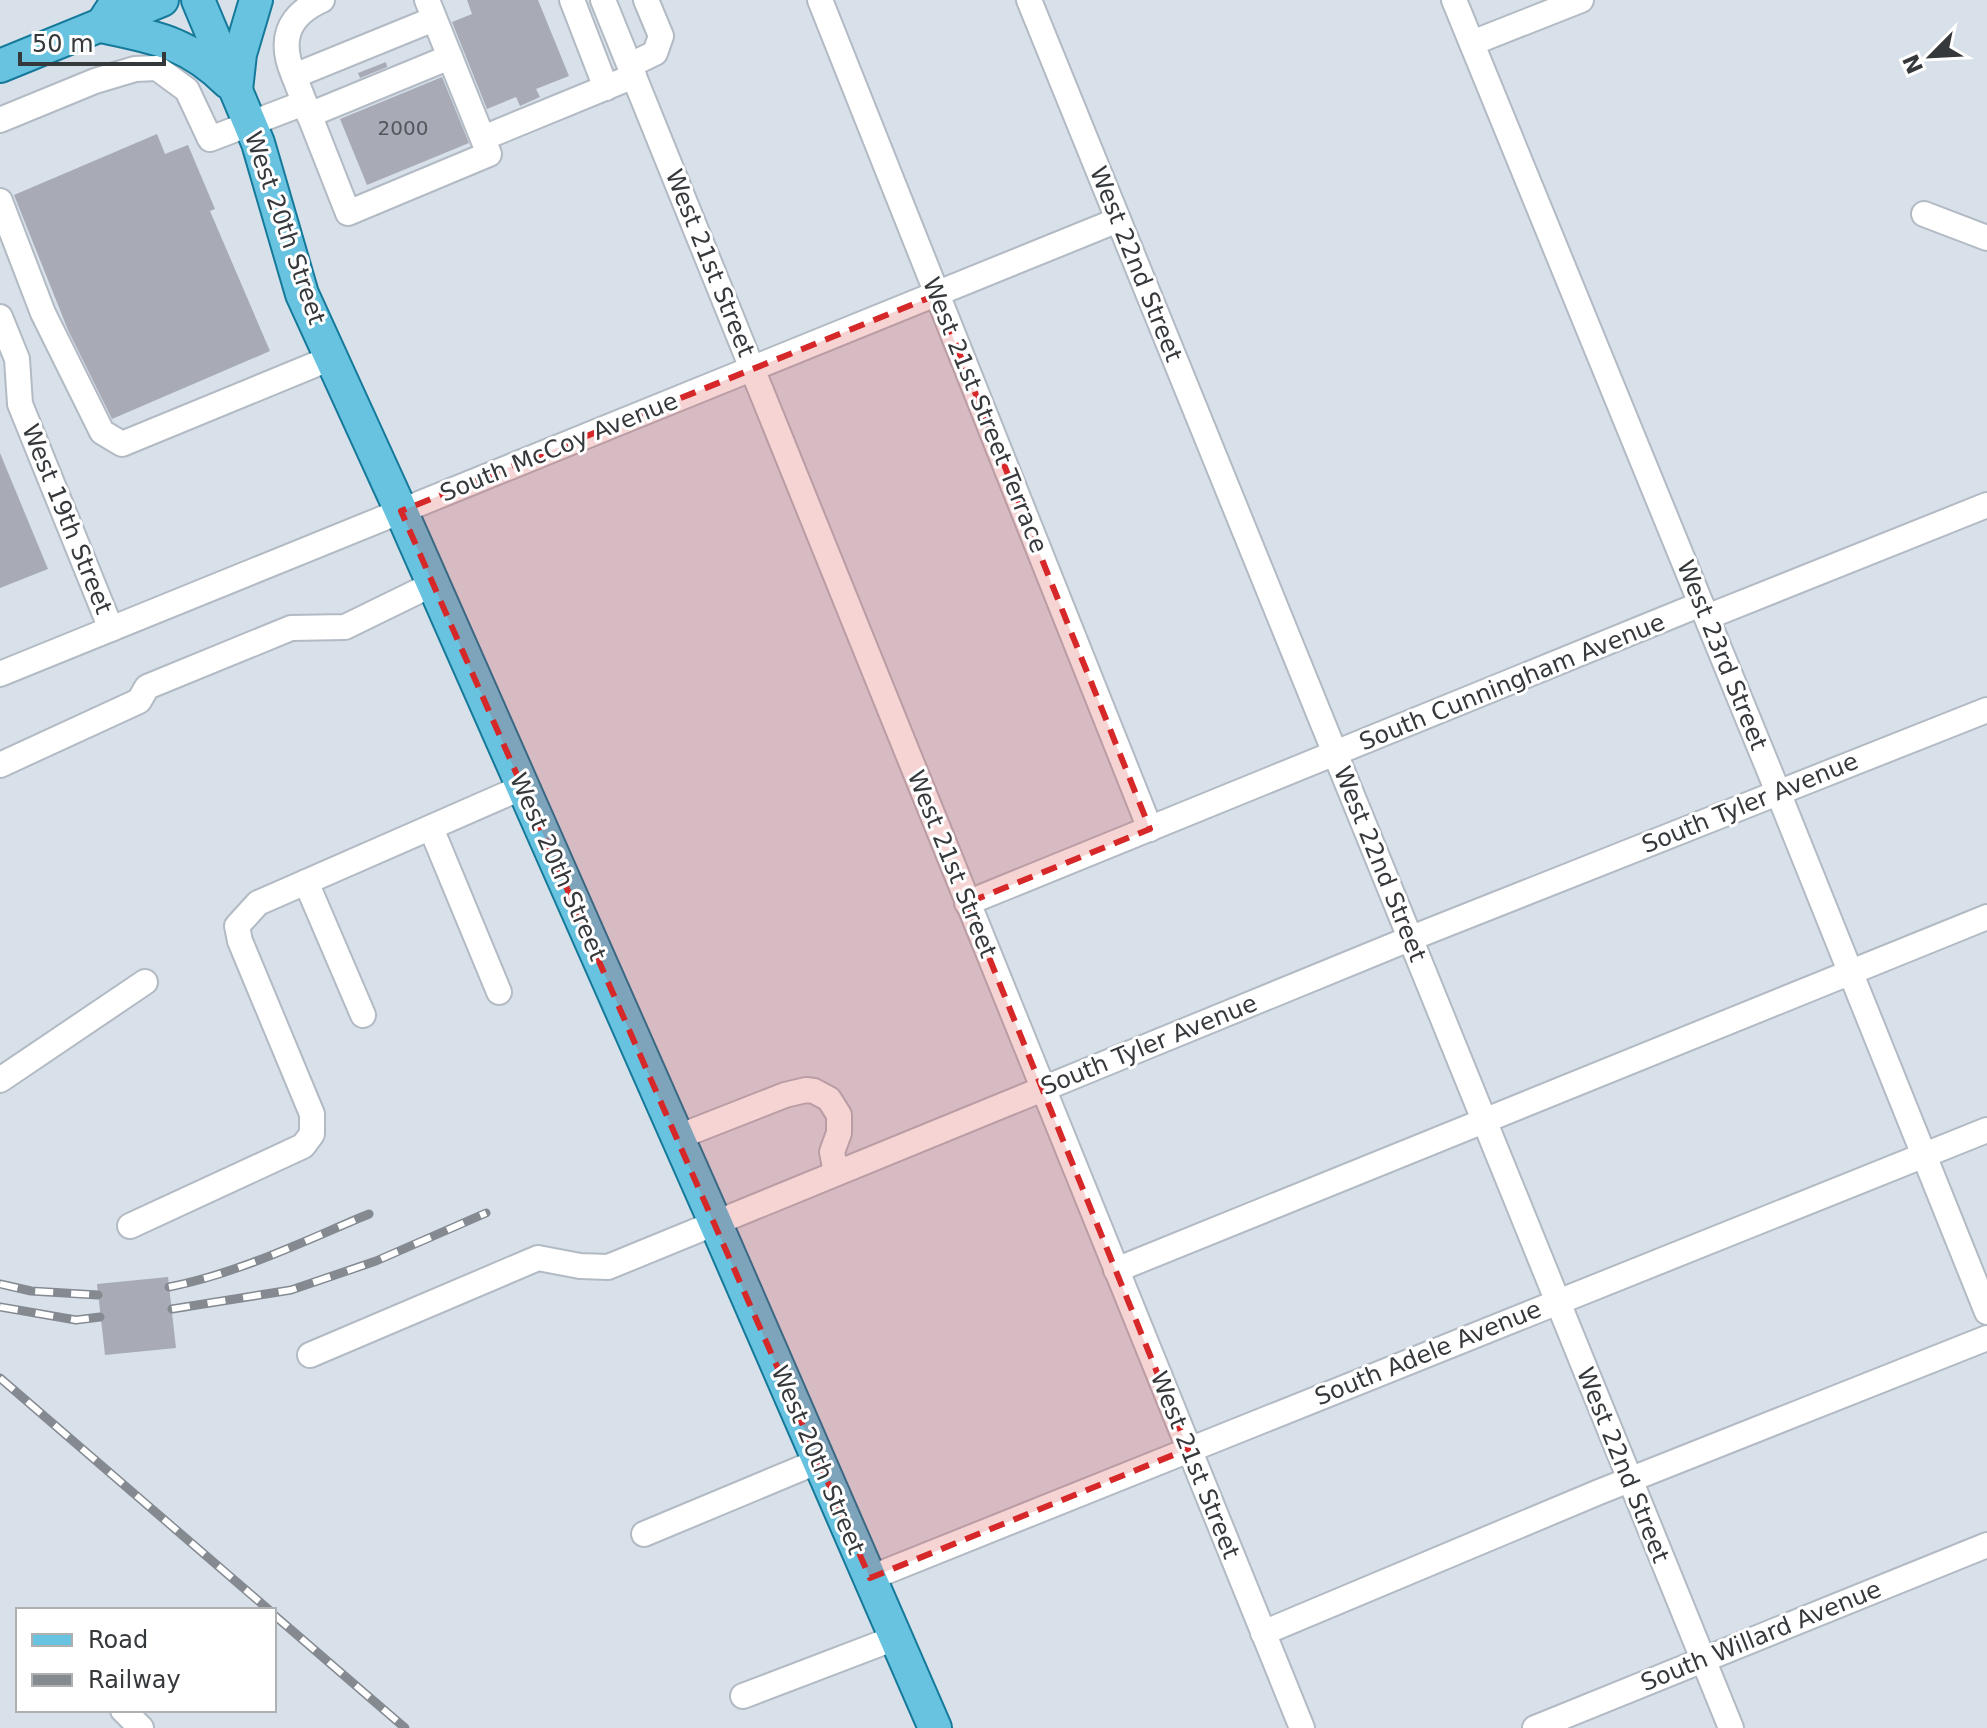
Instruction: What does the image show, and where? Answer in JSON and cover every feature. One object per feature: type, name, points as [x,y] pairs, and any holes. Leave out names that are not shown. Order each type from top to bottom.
[{"type":"main road","points":[[0,66],[109,13],[162,0]]},
{"type":"main road","name":"West 20th Street","points":[[198,0],[258,143],[302,294],[678,1137],[935,1728]]},
{"type":"main road","points":[[236,90],[240,54],[256,0]]},
{"type":"main road","points":[[109,13],[186,49],[211,65],[236,90]]},
{"type":"street","points":[[294,76],[431,9],[489,154],[348,213],[294,76],[287,54],[291,26],[302,10],[322,0]]},
{"type":"street","points":[[572,0],[606,88]]},
{"type":"street","name":"West 21st Street","points":[[603,0],[1302,1728]]},
{"type":"street","points":[[483,138],[606,88],[655,53],[661,36],[646,0]]},
{"type":"street","name":"West 21st Street Terrace","points":[[820,0],[1150,829]]},
{"type":"street","name":"West 22nd Street","points":[[1029,0],[1731,1728]]},
{"type":"street","name":"West 23rd Street","points":[[1454,0],[1987,1312]]},
{"type":"street","points":[[1472,43],[1581,0]]},
{"type":"street","points":[[0,120],[95,81],[135,69],[157,68],[187,90],[210,139],[307,109],[450,57]]},
{"type":"street","points":[[0,201],[43,313],[102,432],[122,444],[331,358]]},
{"type":"street","points":[[1924,214],[1987,238]]},
{"type":"street","name":"South McCoy Avenue","points":[[0,674],[1118,220]]},
{"type":"street","name":"West 19th Street","points":[[0,317],[7,354],[17,359],[20,404],[111,629]]},
{"type":"street","name":"South Cunningham Avenue","points":[[967,903],[1704,611],[1987,505]]},
{"type":"street","points":[[0,765],[139,701],[147,687],[291,628],[345,627],[433,584]]},
{"type":"street","name":"South Tyler Avenue","points":[[310,1355],[538,1258],[580,1266],[608,1267],[1409,939],[1987,710]]},
{"type":"street","points":[[130,1226],[303,1146],[309,1139],[314,1123],[312,1114],[240,941],[237,926],[258,903],[523,787]]},
{"type":"street","points":[[431,828],[499,992]]},
{"type":"street","points":[[306,882],[363,1015]]},
{"type":"street","points":[[1116,1270],[1987,917]]},
{"type":"street","points":[[0,1080],[145,982]]},
{"type":"street","points":[[678,1137],[785,1095],[814,1091],[829,1099],[839,1115],[839,1133],[832,1152],[836,1173]]},
{"type":"street","name":"South Adele Avenue","points":[[870,1578],[1987,1130]]},
{"type":"street","points":[[1263,1633],[1987,1338]]},
{"type":"street","points":[[644,1534],[819,1461]]},
{"type":"street","name":"South Willard Avenue","points":[[1535,1728],[1987,1545]]},
{"type":"street","points":[[743,1696],[895,1638]]},
{"type":"street","points":[[125,1712],[141,1728]]},
{"type":"highlighted area","points":[[936,295],[1150,829],[967,903],[1188,1449],[870,1578],[401,511]]},
{"type":"building","points":[[467,0],[538,0],[569,76],[536,89],[540,97],[520,106],[516,97],[487,109],[452,22],[472,14]]},
{"type":"building","points":[[386,62],[387,67],[360,78],[358,73]]},
{"type":"building","points":[[442,77],[469,143],[367,185],[340,119]]},
{"type":"building","points":[[157,134],[165,154],[188,145],[215,209],[210,211],[270,351],[112,419],[68,330],[14,195]]},
{"type":"building","points":[[0,453],[48,569],[0,588]]},
{"type":"building","points":[[168,1277],[176,1348],[105,1355],[97,1284]]},
{"type":"railway","points":[[172,1309],[291,1290],[376,1261],[486,1213]]},
{"type":"railway","points":[[169,1287],[246,1265],[369,1214]]},
{"type":"railway","points":[[0,1284],[31,1291],[98,1295]]},
{"type":"railway","points":[[0,1307],[76,1320],[100,1317]]},
{"type":"railway","points":[[0,1378],[267,1608]]},
{"type":"railway","points":[[276,1617],[405,1728]]}]
